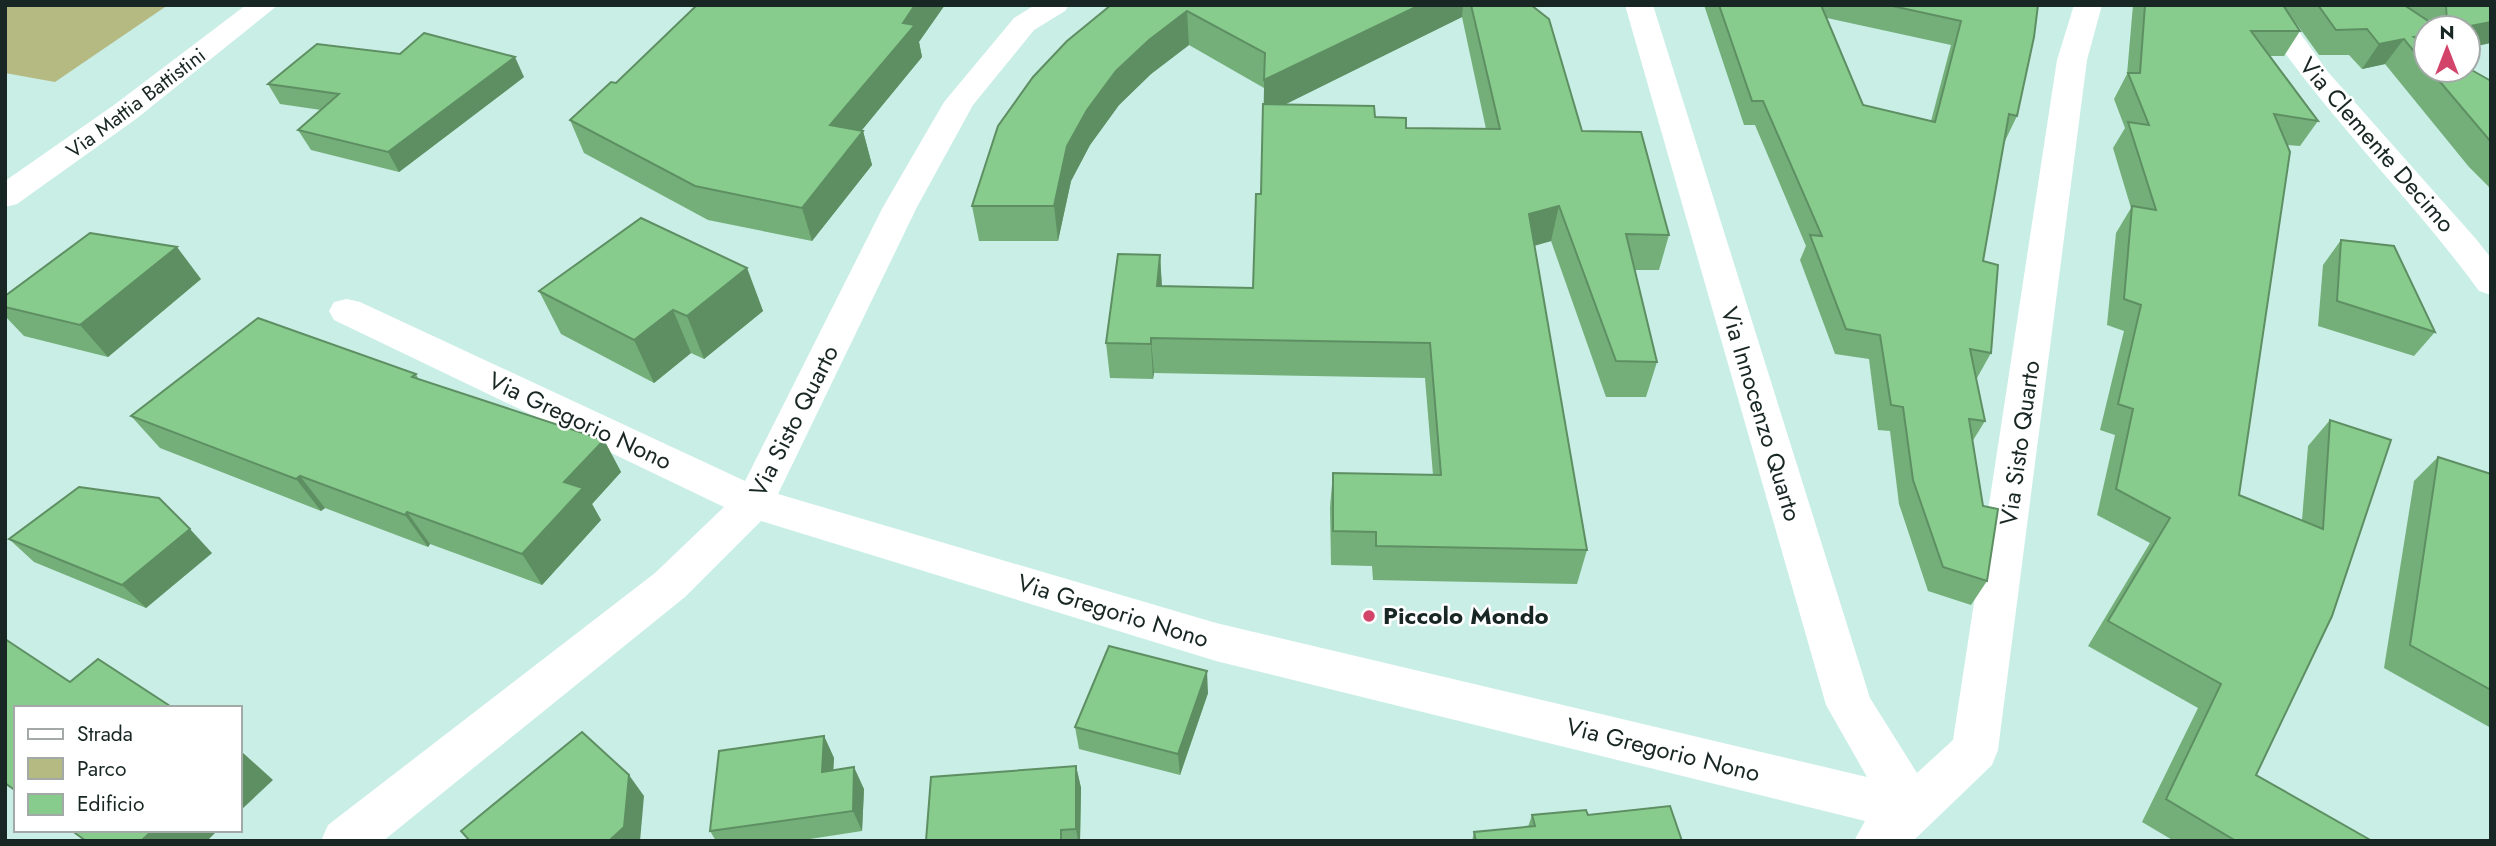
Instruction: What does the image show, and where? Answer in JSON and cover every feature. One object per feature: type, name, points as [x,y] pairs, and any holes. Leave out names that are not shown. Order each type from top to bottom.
[{"type":"street","name":"Via Mattia Battistini","points":[[5,197],[125,112],[264,5]]},
{"type":"street","name":"Via Sisto Quarto","points":[[345,841],[670,585],[754,503],[900,207],[959,102],[1024,24],[1055,5]]},
{"type":"street","name":"Via Innocenzo Quarto","points":[[1639,5],[1849,705],[1913,810]]},
{"type":"street","name":"Via Sisto Quarto","points":[[1878,841],[1975,750],[2072,60],[2088,5]]},
{"type":"street","name":"Via Clemente Decimo","points":[[2266,5],[2331,96],[2430,204],[2491,283]]},
{"type":"street","name":"Via Gregorio Nono","points":[[348,311],[754,503],[1216,642],[1913,810]]},
{"type":"green space","points":[[5,5],[168,5],[55,82],[5,73]]},
{"type":"building","points":[[697,5],[915,5],[903,23],[915,25],[830,125],[863,131],[802,208],[695,186],[570,120],[611,82],[616,83]]},
{"type":"building","points":[[1111,5],[1420,5],[1264,80],[1265,53],[1187,11],[1149,40],[1116,71],[1087,110],[1067,146],[1054,206],[972,206],[998,126],[1033,77],[1067,41]]},
{"type":"building","points":[[1471,5],[1531,5],[1549,19],[1582,131],[1641,132],[1669,235],[1626,234],[1657,362],[1616,361],[1559,206],[1529,214],[1587,550],[1376,546],[1376,532],[1333,531],[1333,473],[1441,475],[1430,343],[1151,338],[1151,344],[1106,343],[1118,254],[1160,255],[1157,286],[1253,288],[1256,194],[1261,194],[1263,104],[1374,106],[1375,117],[1406,118],[1406,128],[1500,129]]},
{"type":"building","points":[[1719,5],[1821,5],[1863,105],[1935,122],[1961,21],[1888,5],[2038,5],[2017,116],[2009,114],[1983,261],[1998,265],[1991,353],[1970,349],[1985,421],[1969,419],[1983,506],[1998,509],[1987,581],[1943,567],[1913,480],[1903,407],[1891,405],[1880,335],[1846,329],[1810,235],[1822,236],[1763,101],[1752,101]]},
{"type":"building","points":[[2145,5],[2283,5],[2300,31],[2251,31],[2318,121],[2274,114],[2290,152],[2239,495],[2323,529],[2330,420],[2391,440],[2332,616],[2256,775],[2372,841],[2236,841],[2166,799],[2221,684],[2108,621],[2170,518],[2116,489],[2133,409],[2118,404],[2141,305],[2124,299],[2132,206],[2156,210],[2128,122],[2149,125],[2128,73],[2140,73]]},
{"type":"building","points":[[2318,5],[2404,5],[2418,14],[2412,14],[2412,49],[2404,39],[2379,44],[2367,29],[2336,30]]},
{"type":"building","points":[[2446,5],[2491,5],[2491,22],[2482,24],[2482,14],[2446,14]]},
{"type":"building","points":[[424,33],[515,57],[388,152],[298,130],[339,94],[268,84],[317,44],[400,54]]},
{"type":"building","points":[[2482,76],[2491,81],[2491,142],[2442,84],[2482,84]]},
{"type":"building","points":[[641,218],[747,268],[687,316],[673,310],[634,340],[539,291]]},
{"type":"building","points":[[90,233],[177,247],[80,325],[5,307],[5,296]]},
{"type":"building","points":[[2341,240],[2394,246],[2435,332],[2337,301]]},
{"type":"building","points":[[258,318],[416,374],[412,377],[604,440],[564,482],[583,488],[522,554],[300,476],[296,479],[131,416]]},
{"type":"building","points":[[2438,457],[2491,474],[2491,690],[2410,645]]},
{"type":"building","points":[[79,487],[159,498],[190,529],[122,585],[9,539]]},
{"type":"building","points":[[5,639],[70,682],[98,659],[170,706],[14,706],[14,790],[5,783]]},
{"type":"building","points":[[1109,646],[1207,671],[1178,754],[1075,727]]},
{"type":"building","points":[[582,732],[629,775],[624,827],[609,841],[470,841],[461,831]]},
{"type":"building","points":[[824,736],[822,772],[854,767],[853,811],[710,831],[719,751]]},
{"type":"building","points":[[1076,766],[1076,829],[1061,830],[1061,841],[926,841],[931,777]]},
{"type":"building","points":[[1670,806],[1682,841],[1476,841],[1474,832],[1535,826],[1532,815],[1586,810],[1588,815]]},
{"type":"building","points":[[74,832],[151,832],[141,841],[86,841]]},
{"type":"place","name":"Piccolo Mondo","points":[[1369,616]]}]
